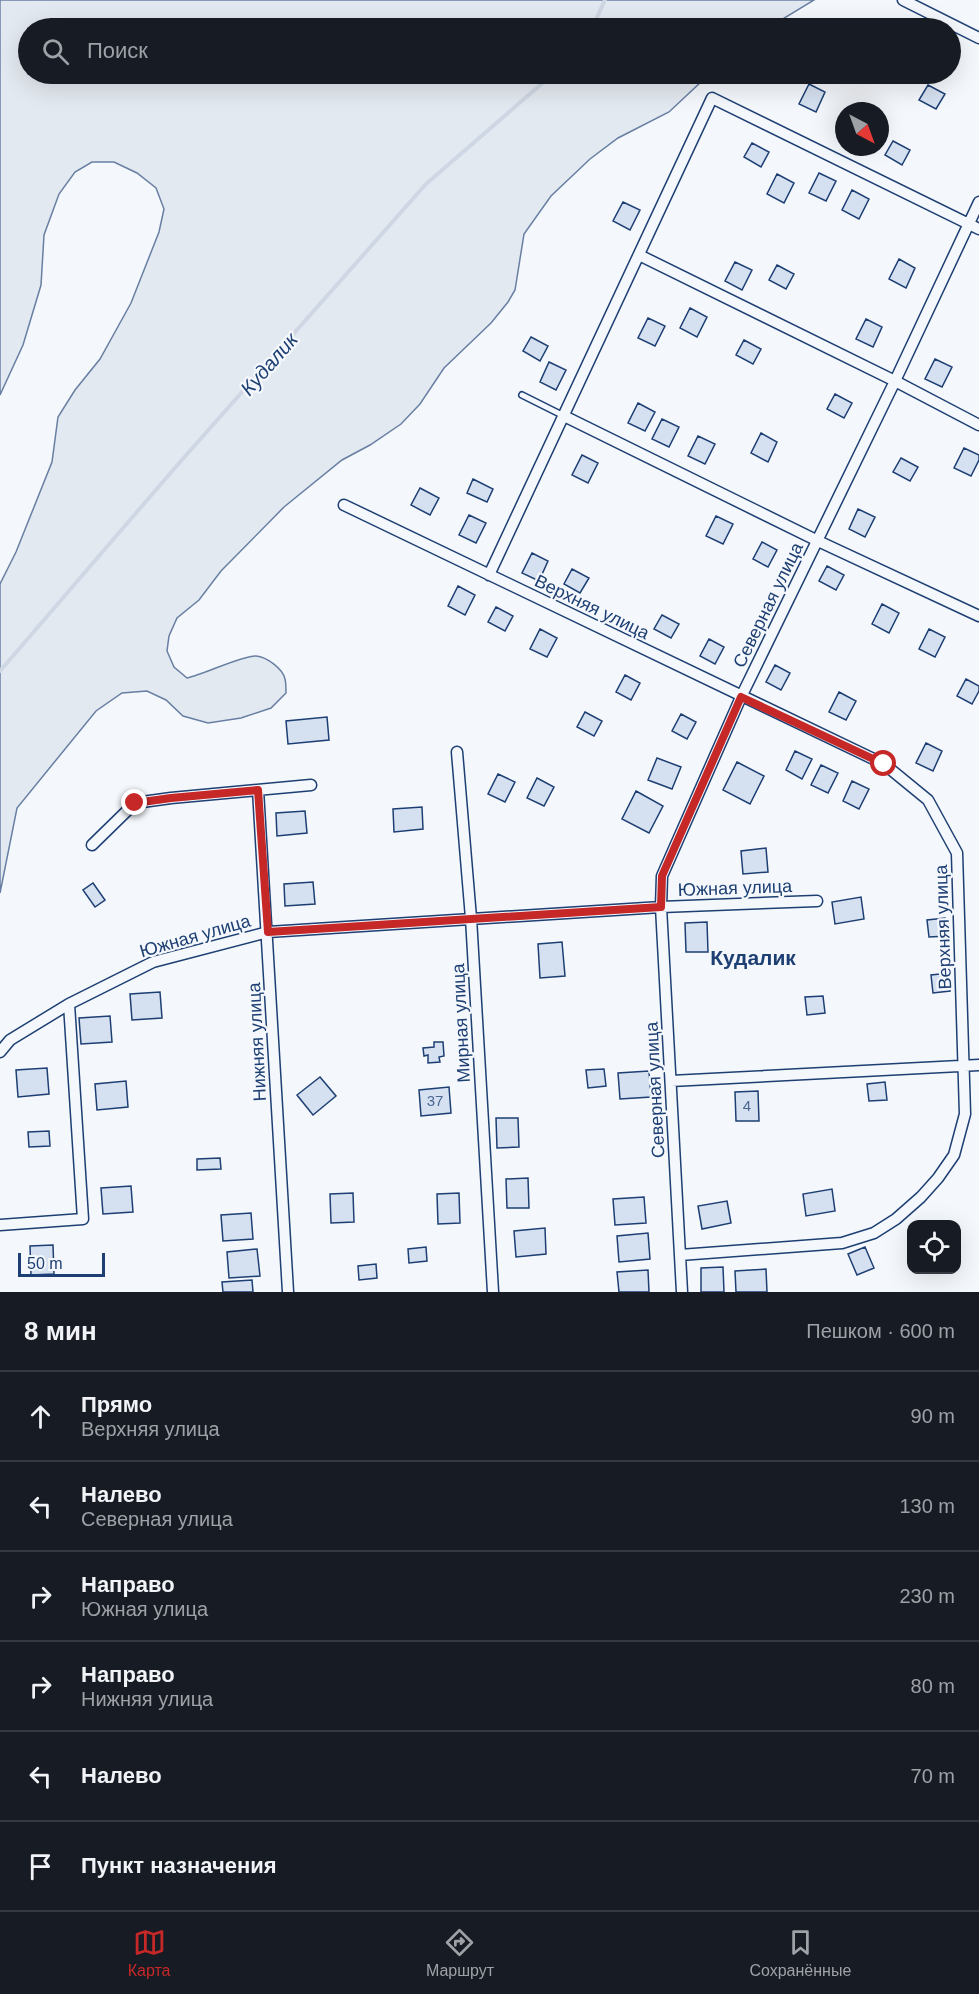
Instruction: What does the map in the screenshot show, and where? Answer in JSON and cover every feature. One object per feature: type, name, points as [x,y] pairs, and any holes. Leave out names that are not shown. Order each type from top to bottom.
[{"type":"street","points":[[903,0],[939,18]]},
{"type":"street","points":[[961,29],[979,38]]},
{"type":"street","points":[[489,575],[712,98],[979,229]]},
{"type":"street","name":"Северная улица","points":[[682,1292],[661,907],[662,876],[741,697],[896,381],[979,202]]},
{"type":"street","points":[[639,255],[896,381],[979,425]]},
{"type":"street","points":[[564,416],[818,541],[979,616]]},
{"type":"street","name":"Верхняя улица","points":[[344,504],[884,764],[928,801],[957,853],[965,1114],[954,1155],[921,1197],[896,1219],[874,1233],[842,1243],[680,1255]]},
{"type":"street","name":"Мирная улица","points":[[457,752],[471,918],[493,1292]]},
{"type":"street","points":[[92,845],[135,803],[311,785]]},
{"type":"street","name":"Нижняя улица","points":[[258,790],[288,1292]]},
{"type":"street","name":"Южная улица","points":[[0,1052],[10,1040],[69,1004],[153,962],[268,932],[661,907],[818,901]]},
{"type":"street","points":[[0,1225],[83,1218],[69,1004]]},
{"type":"street","points":[[670,1081],[979,1065]]},
{"type":"lane","points":[[522,395],[564,416]]},
{"type":"shaded area","points":[[0,0],[814,0],[784,18],[18,18],[18,84],[699,84],[669,112],[618,138],[590,159],[551,196],[524,234],[515,290],[508,302],[491,323],[444,368],[420,404],[401,424],[342,460],[284,507],[221,571],[199,600],[177,618],[169,636],[167,651],[174,667],[187,678],[243,658],[256,656],[269,661],[281,671],[285,679],[286,693],[271,708],[241,718],[208,723],[183,716],[166,700],[147,691],[122,693],[96,711],[17,808],[0,893],[0,584],[16,552],[52,462],[58,417],[75,390],[100,359],[131,303],[159,232],[164,209],[156,188],[137,173],[114,162],[92,162],[75,172],[59,194],[44,235],[41,285],[23,345],[0,395]]},
{"type":"building","points":[[809,84],[825,92],[816,112],[799,104]]},
{"type":"building","points":[[928,85],[945,94],[936,109],[919,100]]},
{"type":"building","points":[[893,141],[910,150],[902,165],[887,156],[889,156],[889,148]]},
{"type":"building","points":[[752,143],[769,152],[761,167],[744,157]]},
{"type":"building","points":[[819,173],[836,181],[826,201],[809,193]]},
{"type":"building","points":[[777,174],[794,183],[784,203],[767,194]]},
{"type":"building","points":[[852,190],[869,199],[859,219],[842,210]]},
{"type":"building","points":[[623,202],[640,210],[630,230],[613,221]]},
{"type":"building","points":[[899,259],[915,268],[906,288],[889,279]]},
{"type":"building","points":[[735,262],[752,270],[742,290],[725,281]]},
{"type":"building","points":[[777,265],[794,274],[786,289],[769,280]]},
{"type":"building","points":[[690,308],[707,317],[697,337],[680,328]]},
{"type":"building","points":[[648,318],[665,326],[655,346],[638,338]]},
{"type":"building","points":[[866,319],[882,327],[873,347],[856,339]]},
{"type":"building","points":[[531,337],[548,346],[540,361],[523,351]]},
{"type":"building","points":[[744,340],[761,349],[753,364],[736,355]]},
{"type":"building","points":[[935,359],[952,367],[942,387],[925,379]]},
{"type":"building","points":[[549,362],[566,370],[556,390],[540,382]]},
{"type":"building","points":[[835,394],[852,403],[844,418],[827,409]]},
{"type":"building","points":[[638,403],[655,412],[645,431],[628,423]]},
{"type":"building","points":[[662,419],[679,427],[669,447],[652,439]]},
{"type":"building","points":[[761,433],[777,442],[768,462],[751,453]]},
{"type":"building","points":[[698,436],[715,444],[705,464],[688,456]]},
{"type":"building","points":[[964,448],[979,455],[971,476],[954,468]]},
{"type":"building","points":[[582,455],[598,463],[588,483],[572,475]]},
{"type":"building","points":[[901,458],[918,467],[910,481],[893,472]]},
{"type":"building","points":[[473,479],[493,489],[487,502],[467,493]]},
{"type":"building","points":[[420,488],[439,498],[430,515],[411,505]]},
{"type":"building","points":[[858,509],[875,517],[865,537],[849,529]]},
{"type":"building","points":[[469,515],[486,523],[476,543],[459,535]]},
{"type":"building","points":[[716,516],[733,524],[723,544],[706,536]]},
{"type":"building","points":[[762,542],[777,550],[768,567],[753,559]]},
{"type":"building","points":[[532,553],[548,561],[539,581],[522,573]]},
{"type":"building","points":[[827,566],[844,575],[836,590],[819,581]]},
{"type":"building","points":[[572,569],[589,578],[580,593],[564,584]]},
{"type":"building","points":[[458,586],[475,595],[465,615],[448,606]]},
{"type":"building","points":[[882,604],[899,613],[889,633],[872,624]]},
{"type":"building","points":[[496,607],[513,616],[505,631],[488,622]]},
{"type":"building","points":[[662,615],[679,624],[671,638],[654,629]]},
{"type":"building","points":[[540,629],[557,638],[547,657],[530,649]]},
{"type":"building","points":[[929,629],[945,637],[935,657],[919,649]]},
{"type":"building","points":[[709,639],[724,647],[715,664],[700,656]]},
{"type":"building","points":[[775,665],[790,673],[781,690],[766,682]]},
{"type":"building","points":[[625,675],[640,683],[631,700],[616,692]]},
{"type":"building","points":[[966,679],[979,686],[979,691],[972,704],[957,696]]},
{"type":"building","points":[[839,692],[856,701],[846,720],[829,712]]},
{"type":"building","points":[[585,712],[602,721],[594,736],[577,727]]},
{"type":"building","points":[[681,714],[696,722],[687,739],[672,731]]},
{"type":"building","points":[[327,717],[329,740],[288,744],[286,721]]},
{"type":"building","points":[[926,743],[942,751],[933,771],[916,763]]},
{"type":"building","points":[[795,751],[812,759],[802,779],[786,770]]},
{"type":"building","points":[[657,758],[681,767],[672,789],[648,780]]},
{"type":"building","points":[[737,762],[764,776],[750,804],[723,790]]},
{"type":"building","points":[[821,765],[838,773],[828,793],[811,785]]},
{"type":"building","points":[[498,774],[515,782],[505,802],[488,794]]},
{"type":"building","points":[[537,778],[554,787],[544,806],[527,798]]},
{"type":"building","points":[[852,781],[869,789],[859,809],[843,801]]},
{"type":"building","points":[[636,791],[663,806],[649,833],[622,819]]},
{"type":"building","points":[[422,807],[423,829],[394,832],[393,809]]},
{"type":"building","points":[[305,811],[307,833],[277,836],[276,813]]},
{"type":"building","points":[[766,848],[768,872],[743,874],[741,851]]},
{"type":"building","points":[[313,882],[315,904],[285,906],[284,884]]},
{"type":"building","points":[[93,883],[105,900],[95,907],[83,890]]},
{"type":"building","points":[[861,897],[864,919],[835,924],[832,902]]},
{"type":"building","points":[[945,918],[947,936],[929,937],[927,920]]},
{"type":"building","points":[[707,922],[708,952],[686,952],[685,923]]},
{"type":"building","points":[[562,942],[565,976],[540,978],[538,944]]},
{"type":"building","points":[[949,973],[950,991],[933,993],[931,975]]},
{"type":"building","points":[[160,992],[162,1018],[132,1020],[130,994]]},
{"type":"building","points":[[823,996],[825,1013],[807,1015],[805,997]]},
{"type":"building","points":[[110,1016],[112,1042],[81,1044],[79,1018]]},
{"type":"building","points":[[434,1042],[443,1042],[444,1056],[439,1057],[440,1062],[428,1063],[428,1055],[424,1056],[423,1048],[434,1047]]},
{"type":"building","points":[[47,1068],[49,1094],[18,1097],[16,1070]]},
{"type":"building","points":[[604,1069],[606,1086],[588,1088],[586,1070]]},
{"type":"building","points":[[649,1071],[651,1097],[620,1099],[618,1073]]},
{"type":"building","points":[[320,1077],[336,1096],[313,1115],[297,1095]]},
{"type":"building","points":[[126,1081],[128,1107],[97,1110],[95,1084]]},
{"type":"building","points":[[885,1082],[887,1100],[869,1101],[867,1084]]},
{"type":"building","points":[[449,1087],[451,1113],[421,1116],[419,1090]]},
{"type":"building","points":[[758,1091],[759,1121],[736,1121],[735,1092]]},
{"type":"building","points":[[496,1118],[518,1118],[519,1147],[497,1148]]},
{"type":"building","points":[[49,1131],[50,1146],[29,1147],[28,1132]]},
{"type":"building","points":[[220,1158],[221,1169],[197,1170],[197,1159]]},
{"type":"building","points":[[528,1178],[529,1208],[507,1208],[506,1179]]},
{"type":"building","points":[[131,1186],[133,1212],[103,1214],[101,1188]]},
{"type":"building","points":[[832,1189],[835,1211],[806,1216],[803,1194]]},
{"type":"building","points":[[353,1193],[354,1222],[331,1223],[330,1194]]},
{"type":"building","points":[[459,1193],[460,1223],[438,1224],[437,1194]]},
{"type":"building","points":[[644,1197],[646,1223],[615,1225],[613,1199]]},
{"type":"building","points":[[727,1201],[731,1223],[702,1229],[698,1206]]},
{"type":"building","points":[[251,1213],[253,1239],[223,1241],[221,1215]]},
{"type":"building","points":[[545,1228],[546,1254],[516,1257],[514,1231]]},
{"type":"building","points":[[648,1233],[650,1259],[619,1262],[617,1236]]},
{"type":"building","points":[[53,1245],[54,1274],[31,1275],[30,1246]]},
{"type":"building","points":[[426,1247],[427,1261],[409,1263],[408,1249]]},
{"type":"building","points":[[865,1247],[874,1268],[857,1275],[848,1254]]},
{"type":"building","points":[[257,1249],[260,1276],[229,1278],[227,1252]]},
{"type":"building","points":[[376,1264],[377,1278],[359,1280],[358,1266]]},
{"type":"building","points":[[723,1267],[724,1292],[701,1292],[701,1268]]},
{"type":"building","points":[[766,1269],[767,1292],[736,1292],[735,1271]]},
{"type":"building","points":[[648,1270],[649,1292],[619,1292],[617,1272]]},
{"type":"building","points":[[252,1280],[253,1292],[223,1292],[222,1282]]},
{"type":"waterway","name":"Кудалик","points":[[597,18],[605,0]]},
{"type":"waterway","name":"Кудалик","points":[[0,671],[173,470],[426,184],[541,84]]},
{"type":"district","name":"Кудалик","points":[[753,958]]},
{"type":"route","points":[[135,803],[258,790],[268,932],[661,907],[662,876],[741,697],[884,764]]}]
